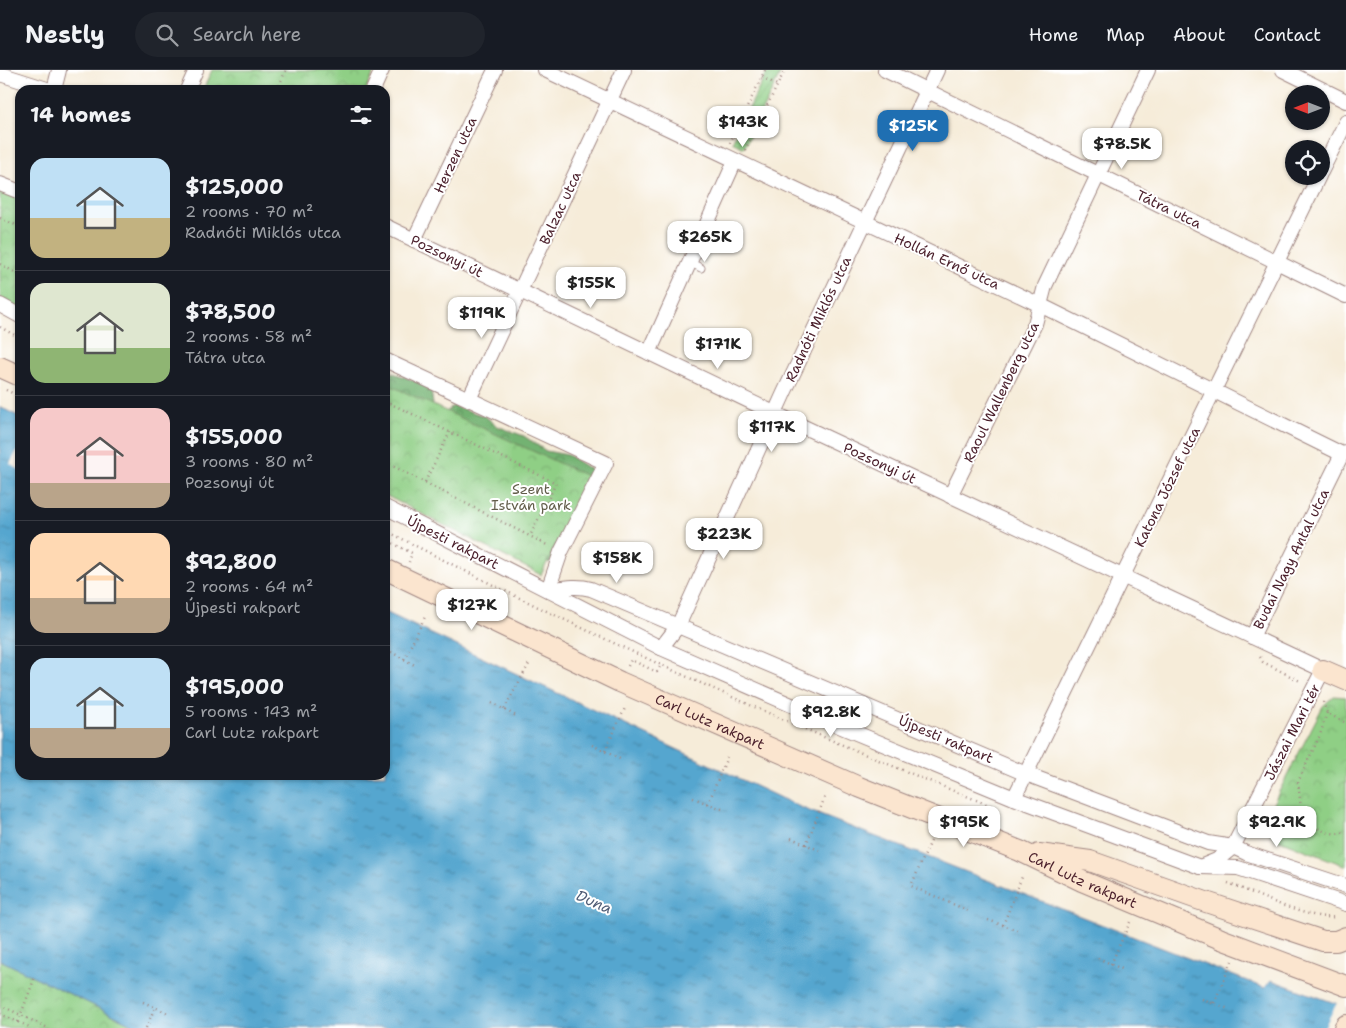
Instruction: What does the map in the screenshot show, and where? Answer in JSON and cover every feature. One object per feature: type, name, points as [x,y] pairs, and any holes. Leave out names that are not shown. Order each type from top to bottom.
[{"type":"main road","points":[[0,367],[15,374]]},
{"type":"main road","name":"Carl Lutz rakpart","points":[[390,570],[543,646],[859,787],[1020,851],[1082,880],[1221,939],[1346,986]]},
{"type":"main road","points":[[1323,670],[1346,680]]},
{"type":"main road","points":[[1020,851],[1090,860],[1323,942],[1336,941],[1346,936]]},
{"type":"street","points":[[55,85],[59,70]]},
{"type":"street","points":[[189,85],[196,70]]},
{"type":"street","points":[[375,85],[382,70]]},
{"type":"street","name":"Herzen utca","points":[[414,240],[495,70]]},
{"type":"street","name":"Hollán Ernő utca","points":[[545,70],[1040,305],[1214,391],[1343,460]]},
{"type":"street","name":"Balzac utca","points":[[469,399],[624,70]]},
{"type":"street","name":"Tátra utca","points":[[885,70],[1346,296]]},
{"type":"street","name":"Radnóti Miklós utca","points":[[661,648],[678,626],[774,413],[863,222],[937,70]]},
{"type":"street","name":"Raoul Wallenberg utca","points":[[950,496],[1036,324],[1044,286],[1148,70]]},
{"type":"street","points":[[1283,70],[1346,101]]},
{"type":"street","points":[[0,74],[34,85]]},
{"type":"street","points":[[1330,154],[1346,122]]},
{"type":"street","points":[[649,353],[695,265],[732,160]]},
{"type":"street","points":[[0,184],[15,190]]},
{"type":"street","name":"Katona József utca","points":[[1014,798],[1315,185]]},
{"type":"street","name":"Pozsonyi út","points":[[390,228],[774,413],[1323,670]]},
{"type":"street","points":[[0,306],[15,314]]},
{"type":"street","points":[[390,362],[606,463],[561,552],[548,590]]},
{"type":"street","name":"Budai Nagy Antal utca","points":[[1252,637],[1343,460]]},
{"type":"street","name":"Újpesti rakpart","points":[[390,510],[661,648],[844,728],[1014,798],[1200,867]]},
{"type":"street","name":"Újpesti rakpart","points":[[548,590],[582,586],[1026,774],[1208,843],[1233,847]]},
{"type":"street","name":"Jászai Mari tér","points":[[1200,867],[1217,860],[1233,847],[1317,691],[1323,670]]},
{"type":"street","points":[[1233,847],[1346,886]]},
{"type":"street","points":[[1200,867],[1238,868],[1346,904]]},
{"type":"path","points":[[279,85],[286,70]]},
{"type":"path","points":[[732,160],[741,119],[765,70]]},
{"type":"path","points":[[732,160],[756,127],[784,70]]},
{"type":"path","points":[[762,77],[778,85]]},
{"type":"path","points":[[741,119],[756,127]]},
{"type":"path","points":[[0,218],[15,225]]},
{"type":"path","points":[[0,264],[15,272]]},
{"type":"path","points":[[0,327],[15,335]]},
{"type":"path","points":[[0,387],[15,395]]},
{"type":"path","points":[[390,403],[556,483],[530,536]]},
{"type":"path","points":[[425,482],[450,432]]},
{"type":"path","points":[[390,464],[561,552]]},
{"type":"path","points":[[390,542],[412,553]]},
{"type":"path","points":[[404,659],[426,615]]},
{"type":"path","points":[[1252,637],[1262,662],[1317,691],[1326,713],[1320,735],[1298,782],[1302,818],[1319,830],[1337,835],[1346,832]]},
{"type":"path","points":[[391,652],[416,666]]},
{"type":"path","points":[[631,660],[658,672],[661,665]]},
{"type":"path","points":[[504,709],[529,664]]},
{"type":"path","points":[[492,703],[518,717]]},
{"type":"path","points":[[605,751],[626,706]]},
{"type":"path","points":[[1326,713],[1346,723]]},
{"type":"path","points":[[592,745],[620,759]]},
{"type":"path","points":[[708,804],[727,757]]},
{"type":"path","points":[[693,798],[722,809]]},
{"type":"path","points":[[806,845],[825,798]]},
{"type":"path","points":[[1250,836],[1277,825],[1302,818]]},
{"type":"path","points":[[791,838],[819,850]]},
{"type":"path","points":[[931,842],[911,886],[971,912]]},
{"type":"path","points":[[1003,925],[1022,877]]},
{"type":"path","points":[[1112,964],[1132,919]]},
{"type":"path","points":[[988,920],[1017,930]]},
{"type":"path","points":[[1098,958],[1124,970]]},
{"type":"path","points":[[1214,1003],[1232,960]]},
{"type":"path","points":[[18,1022],[35,977]]},
{"type":"path","points":[[1202,999],[1229,1009]]},
{"type":"path","points":[[143,1002],[168,1013]]},
{"type":"path","points":[[0,1005],[48,1028]]},
{"type":"path","points":[[146,1028],[155,1007]]},
{"type":"path","points":[[0,1014],[32,1028]]},
{"type":"green space","points":[[212,70],[375,70],[368,85],[205,85]]},
{"type":"green space","points":[[768,70],[782,70],[744,148],[732,142]]},
{"type":"green space","points":[[0,189],[15,195],[15,306],[0,299]]},
{"type":"green space","name":"Szent István park","points":[[390,372],[424,384],[431,390],[434,411],[443,415],[453,406],[485,416],[497,426],[524,436],[546,451],[568,455],[590,469],[594,474],[587,491],[564,508],[576,514],[564,539],[550,563],[539,558],[390,414]]},
{"type":"green space","name":"Szent István park","points":[[390,385],[589,477],[541,575],[390,498]]},
{"type":"green space","points":[[1334,696],[1346,697],[1346,866],[1274,838],[1266,828],[1266,817],[1323,706]]},
{"type":"green space","points":[[0,960],[140,1028],[0,1028]]},
{"type":"water","name":"Duna","points":[[0,407],[15,414],[15,780],[390,780],[390,614],[802,808],[1265,988],[1271,980],[1346,1007],[1346,1028],[140,1028],[0,960]]},
{"type":"pier","points":[[15,455],[15,467],[10,464]]},
{"type":"pier","points":[[1338,1001],[1346,1004],[1346,1028],[1324,1028]]}]
